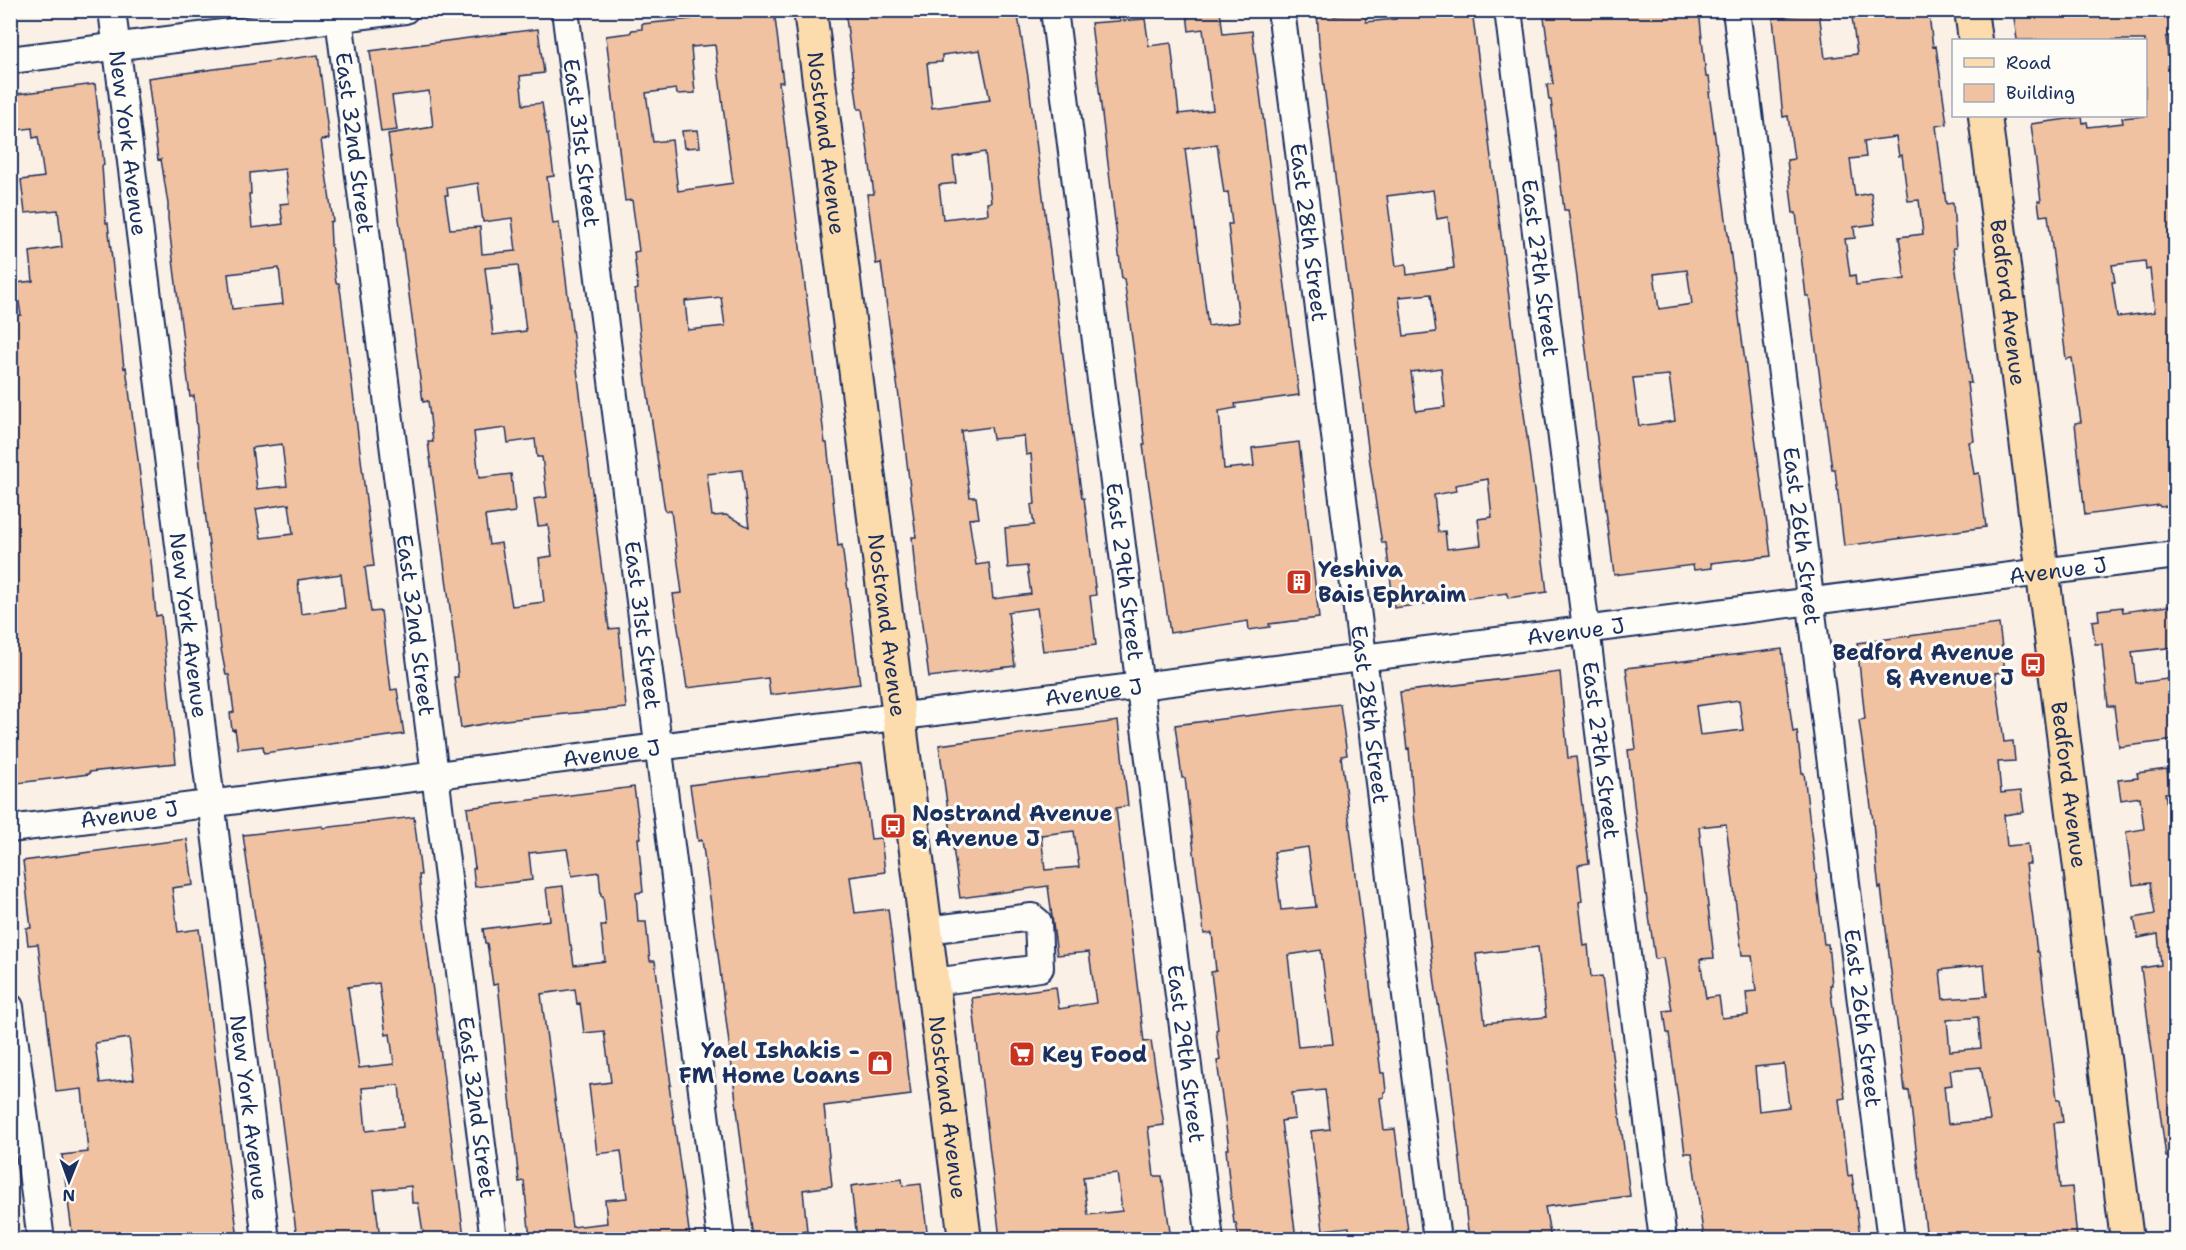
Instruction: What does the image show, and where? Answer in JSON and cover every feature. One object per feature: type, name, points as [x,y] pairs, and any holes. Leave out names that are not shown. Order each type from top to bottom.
[{"type":"main road","name":"Nostrand Avenue","points":[[810,10],[965,1239]]},
{"type":"main road","points":[[1971,10],[1975,39]]},
{"type":"main road","name":"Bedford Avenue","points":[[1985,117],[2127,1239]]},
{"type":"street","name":"New York Avenue","points":[[112,10],[266,1239]]},
{"type":"street","points":[[10,60],[339,15],[405,10]]},
{"type":"street","name":"East 31st Street","points":[[566,10],[721,1239]]},
{"type":"street","name":"East 29th Street","points":[[1054,10],[1210,1239]]},
{"type":"street","name":"East 28th Street","points":[[1281,10],[1437,1239]]},
{"type":"street","name":"East 27th Street","points":[[1508,10],[1663,1239]]},
{"type":"street","name":"East 26th Street","points":[[1736,10],[1891,1239]]},
{"type":"street","name":"East 32nd Street","points":[[339,15],[494,1239]]},
{"type":"street","name":"Avenue J","points":[[10,829],[2175,555]]},
{"type":"street","points":[[927,930],[1032,917],[1038,922],[1040,968],[933,981]]},
{"type":"street","points":[[10,1007],[40,1239]]},
{"type":"building","points":[[691,10],[774,10],[783,82],[779,82],[825,443],[827,443],[838,546],[842,545],[860,684],[770,695],[768,678],[687,688],[673,594],[682,593],[671,511],[665,511],[645,375],[635,290],[638,289],[634,252],[639,251],[632,200],[625,201],[606,36],[642,29],[642,24],[692,19]],"holes":[[[715,45],[733,183],[678,191],[672,140],[653,142],[646,93],[676,89],[677,94],[695,93],[691,47]],[[721,297],[725,326],[688,330],[685,301]],[[742,470],[749,527],[726,515],[712,516],[707,474]]]},
{"type":"building","points":[[845,10],[1017,10],[1028,77],[1073,436],[1082,498],[1084,498],[1096,595],[1090,596],[1096,645],[1043,651],[1037,608],[1008,612],[1015,666],[929,677],[915,572],[912,537],[916,537],[900,405],[881,263],[876,264],[867,194],[874,194],[862,109],[858,109]],"holes":[[[980,50],[990,100],[932,108],[927,63],[942,62],[942,55]],[[985,152],[991,202],[987,203],[988,214],[943,219],[939,185],[956,183],[953,157]],[[991,427],[993,439],[1024,436],[1026,455],[1031,454],[1035,504],[1031,505],[1034,525],[1005,528],[1008,568],[1027,566],[1031,594],[993,599],[989,563],[976,565],[969,519],[979,518],[976,497],[970,497],[961,431]]]},
{"type":"building","points":[[1220,10],[1223,34],[1252,31],[1299,395],[1235,404],[1236,408],[1219,411],[1224,469],[1254,466],[1252,448],[1299,442],[1319,618],[1269,624],[1270,627],[1249,630],[1248,621],[1170,633],[1143,445],[1145,445],[1137,376],[1124,279],[1122,279],[1091,23],[1145,19],[1149,46],[1171,43],[1179,114],[1213,110],[1203,29],[1189,31],[1187,14]],"holes":[[[1217,144],[1224,193],[1228,192],[1232,224],[1228,224],[1239,322],[1208,326],[1185,149]]]},
{"type":"building","points":[[1317,10],[1333,10],[1334,16],[1365,12],[1366,22],[1396,19],[1395,10],[1472,10],[1547,592],[1508,598],[1507,593],[1394,608],[1386,543],[1382,543],[1369,456],[1319,45]],"holes":[[[1433,190],[1437,219],[1448,217],[1454,268],[1407,275],[1406,264],[1396,266],[1387,196]],[[1431,294],[1436,332],[1404,336],[1399,297]],[[1441,368],[1445,407],[1416,411],[1411,372]],[[1488,479],[1492,517],[1478,519],[1481,545],[1447,549],[1445,531],[1438,532],[1434,495],[1456,491],[1455,485]]]},
{"type":"building","points":[[1543,10],[1699,10],[1706,77],[1709,77],[1711,92],[1709,92],[1771,556],[1711,563],[1712,568],[1694,570],[1693,565],[1614,575],[1573,246],[1568,210],[1564,210],[1551,100],[1549,100],[1547,85],[1553,84]],"holes":[[[1687,270],[1692,304],[1659,309],[1654,274]],[[1669,375],[1675,421],[1639,426],[1633,378]]]},
{"type":"building","points":[[1851,10],[1915,10],[1915,17],[1929,15],[1933,47],[1936,46],[1947,124],[1936,126],[1946,204],[1953,203],[1956,248],[1953,248],[1971,383],[1967,383],[1974,441],[1969,442],[1974,474],[1979,473],[1986,527],[1844,546],[1809,296],[1806,296],[1796,213],[1793,213],[1787,160],[1794,159],[1788,116],[1783,117],[1773,18],[1819,12],[1825,58],[1857,54]],"holes":[[[1896,137],[1899,156],[1902,155],[1908,201],[1919,200],[1923,234],[1899,237],[1905,279],[1856,285],[1855,275],[1850,276],[1845,239],[1855,238],[1854,227],[1875,224],[1871,193],[1855,196],[1850,159],[1866,157],[1864,141]]]},
{"type":"building","points":[[2013,10],[2168,10],[2172,36],[2166,37],[2171,79],[2174,79],[2175,91],[2175,505],[2085,515],[2075,423],[2081,422],[2072,358],[2066,359],[2048,215],[2040,216],[2038,201],[2041,201],[2031,124],[2082,117],[2083,123],[2087,122],[2088,127],[2123,123],[2122,118],[2147,117],[2147,39],[2017,39]],"holes":[[[2145,261],[2146,270],[2150,269],[2155,312],[2117,317],[2112,265]]]},
{"type":"building","points":[[538,29],[544,73],[520,76],[523,105],[542,103],[548,134],[554,176],[547,177],[553,224],[559,223],[609,629],[619,628],[626,708],[505,720],[461,728],[454,677],[458,677],[455,646],[428,442],[433,442],[428,401],[423,402],[388,134],[433,127],[429,91],[392,96],[397,130],[381,132],[370,51]],"holes":[[[478,183],[483,222],[512,218],[516,251],[482,254],[480,227],[450,229],[445,195],[448,195],[447,188]],[[518,265],[526,331],[493,335],[485,268]],[[506,428],[508,443],[535,439],[537,457],[542,457],[547,497],[534,499],[538,526],[548,525],[552,556],[539,558],[544,602],[512,606],[501,543],[489,545],[485,516],[515,512],[511,474],[479,478],[474,432]]]},
{"type":"building","points":[[318,55],[329,139],[321,140],[333,221],[330,222],[331,244],[336,283],[339,283],[341,295],[374,566],[365,567],[371,612],[381,611],[391,690],[397,689],[404,734],[264,753],[263,746],[238,749],[235,729],[232,730],[230,713],[234,712],[229,675],[226,675],[221,649],[194,396],[190,397],[168,204],[161,159],[158,160],[148,78]],"holes":[[[285,169],[289,203],[280,204],[283,224],[252,228],[250,173]],[[279,268],[283,304],[232,309],[228,274]],[[282,444],[287,486],[257,489],[252,448]],[[289,504],[293,534],[261,538],[256,509]],[[341,574],[345,608],[301,614],[298,580]]]},
{"type":"building","points":[[95,84],[104,165],[102,166],[106,223],[108,223],[124,368],[126,367],[151,560],[156,616],[161,615],[176,763],[89,772],[89,774],[10,784],[10,316],[21,315],[16,283],[33,281],[30,252],[62,247],[58,210],[25,213],[21,180],[44,177],[38,137],[33,138],[32,128],[10,131],[10,95]]},
{"type":"building","points":[[698,130],[700,147],[684,148],[682,131]]},
{"type":"building","points":[[2175,605],[2175,647],[2132,652],[2136,683],[2175,678],[2175,740],[2119,747],[2114,706],[2108,706],[2102,644],[2095,644],[2092,621],[2099,620],[2098,610],[2122,607],[2123,612]]},
{"type":"building","points":[[1999,624],[2005,672],[1995,673],[2004,742],[2013,741],[2015,761],[1998,762],[2001,793],[2021,791],[2024,812],[2004,815],[2007,846],[2028,844],[2030,864],[2026,864],[2037,952],[2039,952],[2057,1099],[2060,1099],[2063,1122],[2054,1123],[2060,1188],[2072,1187],[2077,1239],[2009,1239],[2008,1236],[1927,1239],[1909,1090],[1905,1091],[1859,720],[1865,719],[1857,643]],"holes":[[[1984,965],[1987,996],[1943,999],[1940,970]],[[1978,1017],[1981,1048],[1950,1051],[1947,1020]],[[1981,1067],[1990,1120],[1948,1124],[1944,1086],[1952,1085],[1950,1070]]]},
{"type":"building","points":[[1782,649],[1793,732],[1797,731],[1802,773],[1804,773],[1824,944],[1828,944],[1832,985],[1830,985],[1845,1098],[1839,1099],[1848,1176],[1852,1175],[1860,1236],[1834,1239],[1704,1239],[1692,1153],[1685,1153],[1669,1033],[1667,1033],[1664,1011],[1672,1010],[1663,958],[1655,959],[1637,829],[1628,750],[1636,749],[1626,668]],"holes":[[[1739,700],[1743,730],[1700,735],[1696,706]],[[1726,824],[1742,955],[1752,955],[1756,991],[1746,992],[1748,1015],[1722,1018],[1719,996],[1706,998],[1700,959],[1714,958],[1699,827]],[[1784,1064],[1789,1107],[1759,1111],[1755,1067]]]},
{"type":"building","points":[[1560,672],[1568,758],[1576,757],[1589,863],[1578,865],[1584,946],[1588,945],[1591,977],[1602,976],[1630,1196],[1545,1207],[1551,1239],[1469,1239],[1450,1074],[1436,991],[1414,813],[1409,748],[1407,749],[1400,692]],"holes":[[[1538,947],[1546,1017],[1485,1023],[1476,954]]]},
{"type":"building","points":[[1340,704],[1347,755],[1341,756],[1381,1073],[1384,1073],[1386,1091],[1384,1097],[1380,1098],[1384,1130],[1395,1129],[1409,1239],[1350,1239],[1349,1227],[1323,1230],[1311,1131],[1330,1129],[1325,1090],[1292,1093],[1295,1119],[1281,1121],[1296,1239],[1239,1239],[1236,1223],[1234,1223],[1226,1149],[1229,1149],[1217,1061],[1220,1060],[1211,972],[1216,971],[1212,933],[1204,934],[1185,778],[1182,778],[1175,725]],"holes":[[[1308,847],[1316,907],[1281,910],[1274,852]],[[1321,950],[1333,1044],[1298,1047],[1288,955]]]},
{"type":"building","points":[[1118,721],[1128,806],[1116,808],[1144,1042],[1151,1041],[1164,1125],[1148,1127],[1154,1176],[1162,1176],[1171,1239],[1108,1239],[1107,1237],[1000,1239],[972,998],[1056,987],[1059,1009],[1096,1003],[1089,952],[1057,955],[1048,886],[960,898],[939,745]],"holes":[[[1074,831],[1079,867],[1045,870],[1041,835]],[[1117,1173],[1122,1211],[1088,1215],[1083,1177]]]},
{"type":"building","points":[[861,763],[871,839],[881,838],[885,872],[850,877],[855,913],[888,909],[911,1095],[824,1106],[832,1186],[803,1190],[807,1231],[801,1232],[801,1239],[753,1239],[719,962],[702,840],[698,841],[690,785]]},
{"type":"building","points":[[2167,769],[2170,793],[2165,793],[2170,825],[2174,825],[2175,834],[2175,845],[2171,845],[2175,885],[2175,1156],[2166,1157],[2141,968],[2161,965],[2158,934],[2138,938],[2134,918],[2155,914],[2150,883],[2133,885],[2126,832],[2144,829],[2140,797],[2121,800],[2118,780],[2138,778],[2137,773]]},
{"type":"building","points":[[634,787],[641,838],[638,838],[643,892],[636,893],[638,922],[646,922],[650,961],[655,961],[690,1238],[530,1239],[524,1181],[519,1182],[498,984],[493,985],[483,929],[550,920],[546,888],[563,886],[574,965],[605,961],[601,926],[606,926],[603,896],[601,896],[599,872],[572,876],[567,849],[529,853],[532,880],[475,887],[473,869],[475,868],[467,808]],"holes":[[[575,989],[577,1004],[580,1003],[584,1033],[604,1031],[611,1082],[589,1085],[597,1154],[621,1151],[627,1198],[605,1200],[607,1223],[572,1227],[541,994]]]},
{"type":"building","points":[[414,817],[421,875],[419,875],[421,897],[464,1237],[424,1239],[418,1203],[412,1203],[411,1186],[374,1190],[380,1239],[297,1239],[243,835],[323,826],[323,828]],"holes":[[[379,983],[386,1035],[390,1034],[394,1064],[359,1068],[348,987]],[[399,1085],[403,1127],[366,1131],[362,1088]]]},
{"type":"building","points":[[187,839],[193,885],[172,888],[178,932],[199,929],[238,1239],[73,1239],[62,1155],[88,1152],[82,1089],[56,1092],[38,944],[28,945],[26,928],[31,928],[23,861]],"holes":[[[129,1038],[134,1079],[100,1083],[95,1043]]]},
{"type":"building","points":[[902,1179],[903,1186],[921,1184],[928,1239],[857,1239],[851,1186]]},
{"type":"place","name":"Yeshiva Bais Ephraim","points":[[1299,582]]},
{"type":"place","name":"Bedford Avenue & Avenue J","points":[[2033,665]]},
{"type":"place","name":"Nostrand Avenue & Avenue J","points":[[893,826]]},
{"type":"place","name":"Key Food","points":[[1022,1054]]},
{"type":"place","name":"Yael Ishakis - FM Home Loans","points":[[880,1063]]}]
